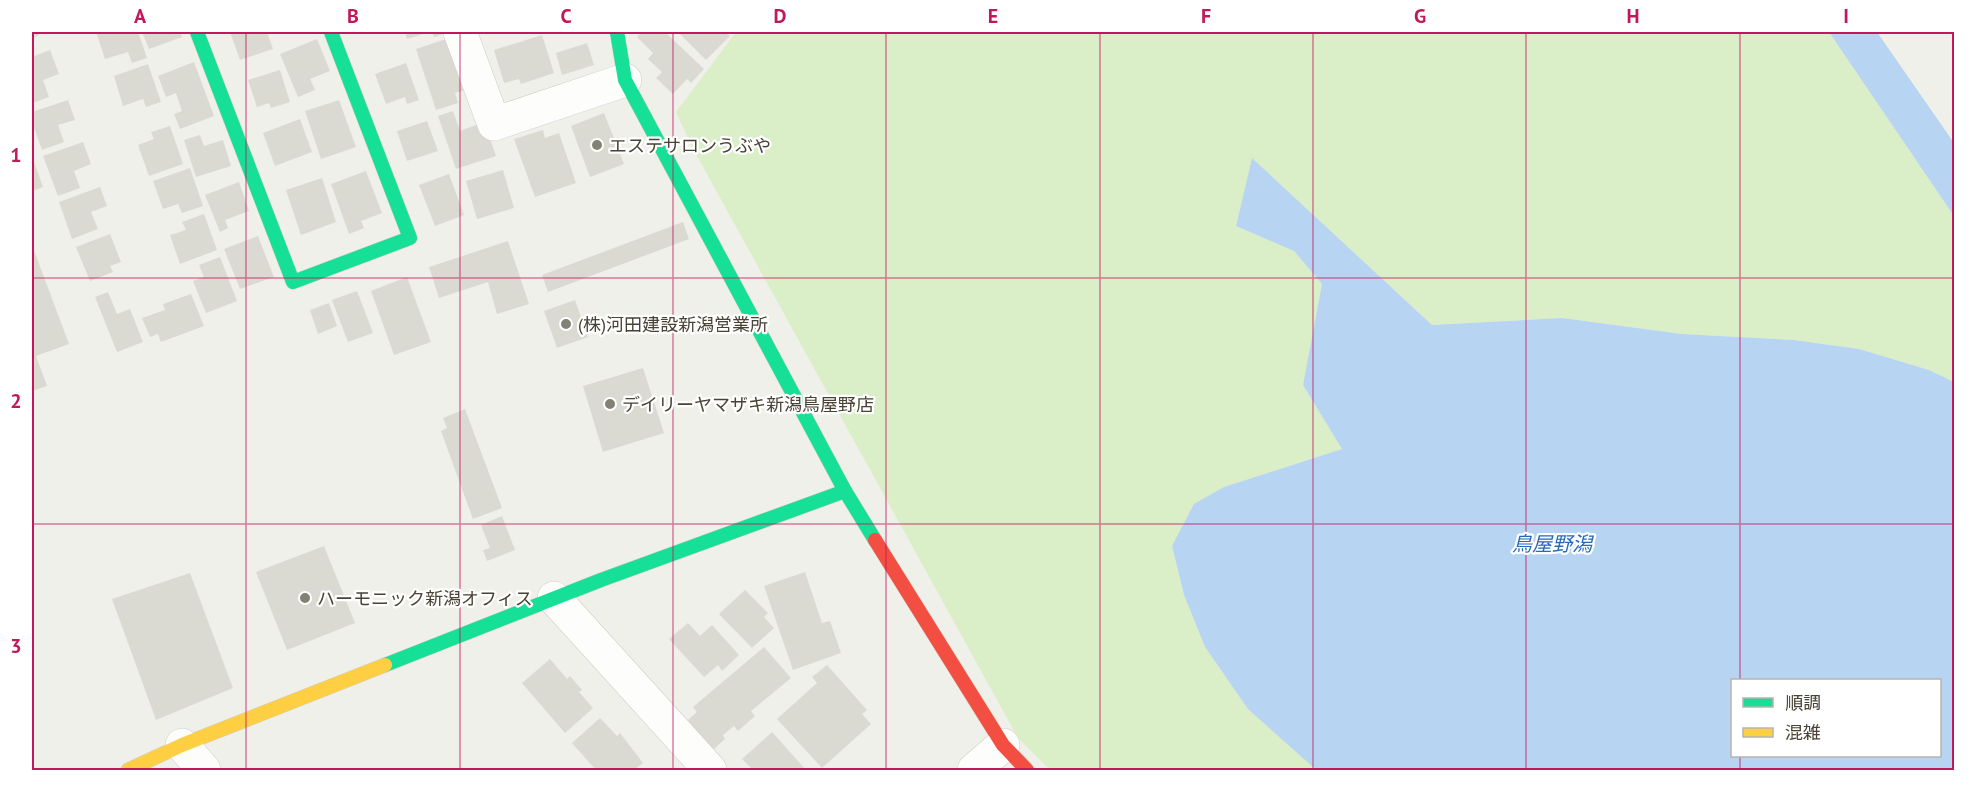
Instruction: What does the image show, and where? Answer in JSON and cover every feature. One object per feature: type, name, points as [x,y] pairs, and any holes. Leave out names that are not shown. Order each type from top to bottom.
[{"type":"street","points":[[197,32],[293,282],[410,238],[331,32]]},
{"type":"street","points":[[460,32],[494,124],[625,80]]},
{"type":"street","points":[[617,32],[625,80],[845,491],[1003,746],[1027,771]]},
{"type":"street","points":[[128,771],[182,745],[554,598],[845,491]]},
{"type":"street","points":[[554,598],[710,771]]},
{"type":"street","points":[[182,745],[204,771]]},
{"type":"street","points":[[974,771],[1003,746]]},
{"type":"green space","points":[[736,32],[1829,32],[1954,216],[1954,382],[1929,370],[1859,349],[1794,340],[1682,334],[1562,318],[1432,325],[1252,158],[1236,226],[1294,251],[1322,284],[1303,385],[1342,449],[1224,487],[1172,546],[1184,595],[1205,647],[1248,709],[1319,770],[1050,770],[1018,738],[692,147],[676,112]]},
{"type":"water","points":[[1829,32],[1877,32],[1954,143],[1954,216]]},
{"type":"water","name":"鳥屋野潟","points":[[1252,158],[1432,325],[1562,318],[1682,334],[1794,340],[1859,349],[1929,370],[1954,382],[1954,770],[1319,770],[1313,767],[1248,709],[1205,647],[1184,595],[1172,546],[1194,504],[1224,487],[1342,449],[1303,385],[1322,284],[1294,251],[1236,226]]},
{"type":"building","points":[[32,32],[38,32],[39,35],[32,38]]},
{"type":"building","points":[[96,32],[138,32],[147,58],[132,63],[128,52],[105,59]]},
{"type":"building","points":[[142,32],[180,32],[182,37],[149,49]]},
{"type":"building","points":[[230,32],[267,32],[273,49],[240,60]]},
{"type":"building","points":[[405,32],[429,32],[407,39]]},
{"type":"building","points":[[432,32],[450,32],[434,37]]},
{"type":"building","points":[[642,32],[665,32],[704,69],[691,83],[687,79],[673,94],[656,78],[662,72],[648,59],[653,53],[637,37]]},
{"type":"building","points":[[678,32],[724,32],[730,36],[706,60]]},
{"type":"building","points":[[542,35],[554,73],[521,84],[519,79],[504,83],[494,50]]},
{"type":"building","points":[[452,37],[468,89],[455,93],[458,103],[436,110],[416,49]]},
{"type":"building","points":[[317,39],[330,71],[310,79],[315,90],[298,97],[280,54]]},
{"type":"building","points":[[587,43],[594,65],[562,75],[556,53]]},
{"type":"building","points":[[50,50],[59,74],[43,80],[49,97],[32,103],[32,57]]},
{"type":"building","points":[[194,62],[214,116],[180,129],[174,114],[182,111],[176,93],[166,97],[158,76]]},
{"type":"building","points":[[406,63],[419,100],[407,104],[405,97],[386,104],[375,74]]},
{"type":"building","points":[[148,64],[161,102],[146,107],[143,99],[123,106],[114,76]]},
{"type":"building","points":[[280,70],[290,102],[271,108],[269,103],[257,107],[248,80]]},
{"type":"building","points":[[68,100],[75,120],[58,125],[64,142],[42,150],[32,122],[32,112]]},
{"type":"building","points":[[339,100],[356,147],[321,159],[305,111]]},
{"type":"building","points":[[453,111],[460,131],[484,122],[496,156],[456,169],[438,116]]},
{"type":"building","name":"エステサロンうぶや","points":[[604,113],[624,164],[590,177],[571,126]]},
{"type":"building","points":[[300,119],[312,152],[275,166],[263,133]]},
{"type":"building","points":[[427,121],[438,151],[407,161],[397,131]]},
{"type":"building","points":[[170,126],[183,164],[149,176],[138,145],[154,139],[151,132]]},
{"type":"building","points":[[543,130],[545,138],[559,133],[576,183],[535,197],[514,139]]},
{"type":"building","points":[[200,135],[204,146],[223,140],[231,166],[196,177],[184,140]]},
{"type":"building","points":[[83,142],[91,164],[74,171],[80,188],[58,196],[43,156]]},
{"type":"building","points":[[32,156],[43,187],[32,191]]},
{"type":"building","points":[[190,168],[203,206],[182,213],[178,204],[163,209],[153,181]]},
{"type":"building","points":[[503,170],[514,208],[477,219],[466,181]]},
{"type":"building","points":[[366,171],[382,213],[361,221],[364,228],[349,234],[331,184]]},
{"type":"building","points":[[449,174],[464,215],[435,226],[419,185]]},
{"type":"building","points":[[322,178],[336,222],[301,235],[286,190]]},
{"type":"building","points":[[239,182],[249,211],[225,220],[228,228],[220,232],[205,195]]},
{"type":"building","points":[[100,187],[107,206],[91,212],[98,229],[72,239],[59,202]]},
{"type":"building","points":[[204,214],[217,250],[180,264],[170,235],[186,230],[182,222]]},
{"type":"building","points":[[683,222],[689,239],[548,292],[542,275]]},
{"type":"building","points":[[110,234],[121,262],[110,266],[113,272],[90,281],[76,247]]},
{"type":"building","points":[[258,236],[274,277],[240,289],[224,249]]},
{"type":"building","points":[[508,241],[529,304],[497,314],[488,282],[439,298],[429,267]]},
{"type":"building","points":[[32,245],[69,344],[36,356],[47,386],[32,391]]},
{"type":"building","points":[[220,257],[237,301],[206,313],[193,281],[204,277],[199,265]]},
{"type":"building","points":[[407,277],[431,342],[394,355],[371,291]]},
{"type":"building","points":[[357,291],[373,333],[348,342],[332,300]]},
{"type":"building","points":[[108,292],[117,314],[130,309],[143,342],[117,352],[95,297]]},
{"type":"building","points":[[191,294],[204,326],[161,342],[158,334],[150,337],[142,318],[165,310],[163,304]]},
{"type":"building","name":"(株)河田建設新潟営業所","points":[[575,300],[588,337],[557,348],[544,311]]},
{"type":"building","points":[[329,303],[337,326],[318,334],[310,310]]},
{"type":"building","points":[[643,368],[664,433],[603,452],[583,386]]},
{"type":"building","points":[[465,409],[502,508],[473,519],[441,431],[447,428],[443,418]]},
{"type":"building","points":[[502,516],[515,550],[487,561],[483,550],[490,548],[481,525]]},
{"type":"building","name":"ハーモニック新潟オフィス","points":[[324,546],[355,623],[287,650],[256,572]]},
{"type":"building","points":[[805,572],[822,623],[830,621],[841,653],[793,670],[764,586]]},
{"type":"building","points":[[190,573],[233,688],[156,720],[112,599]]},
{"type":"building","points":[[745,590],[768,613],[764,617],[774,628],[752,648],[719,614]]},
{"type":"building","points":[[688,623],[700,636],[712,625],[739,655],[722,671],[718,665],[704,677],[669,639]]},
{"type":"building","points":[[764,647],[791,678],[751,711],[755,716],[738,731],[734,726],[723,735],[725,739],[713,750],[688,720],[697,712],[693,707]]},
{"type":"building","points":[[550,659],[567,679],[570,676],[582,690],[579,692],[593,708],[565,733],[522,683]]},
{"type":"building","points":[[827,665],[867,710],[862,714],[871,724],[822,768],[777,719],[817,683],[812,677]]},
{"type":"building","points":[[600,718],[617,736],[620,733],[643,763],[634,770],[596,770],[572,743]]},
{"type":"building","points":[[772,732],[806,770],[753,770],[742,759]]},
{"type":"traffic: fast","points":[[197,32],[293,282],[410,238],[331,32]]},
{"type":"traffic: fast","points":[[617,32],[625,80],[845,491],[875,540]]},
{"type":"traffic: fast","points":[[385,665],[601,580],[845,491]]},
{"type":"traffic: slow","points":[[128,770],[182,745],[385,665]]},
{"type":"traffic: jam","points":[[875,540],[1003,745],[1027,770]]},
{"type":"place","name":"エステサロンうぶや","points":[[597,145]]},
{"type":"place","name":"(株)河田建設新潟営業所","points":[[566,324]]},
{"type":"place","name":"デイリーヤマザキ新潟鳥屋野店","points":[[610,404]]},
{"type":"place","name":"ハーモニック新潟オフィス","points":[[305,598]]}]
